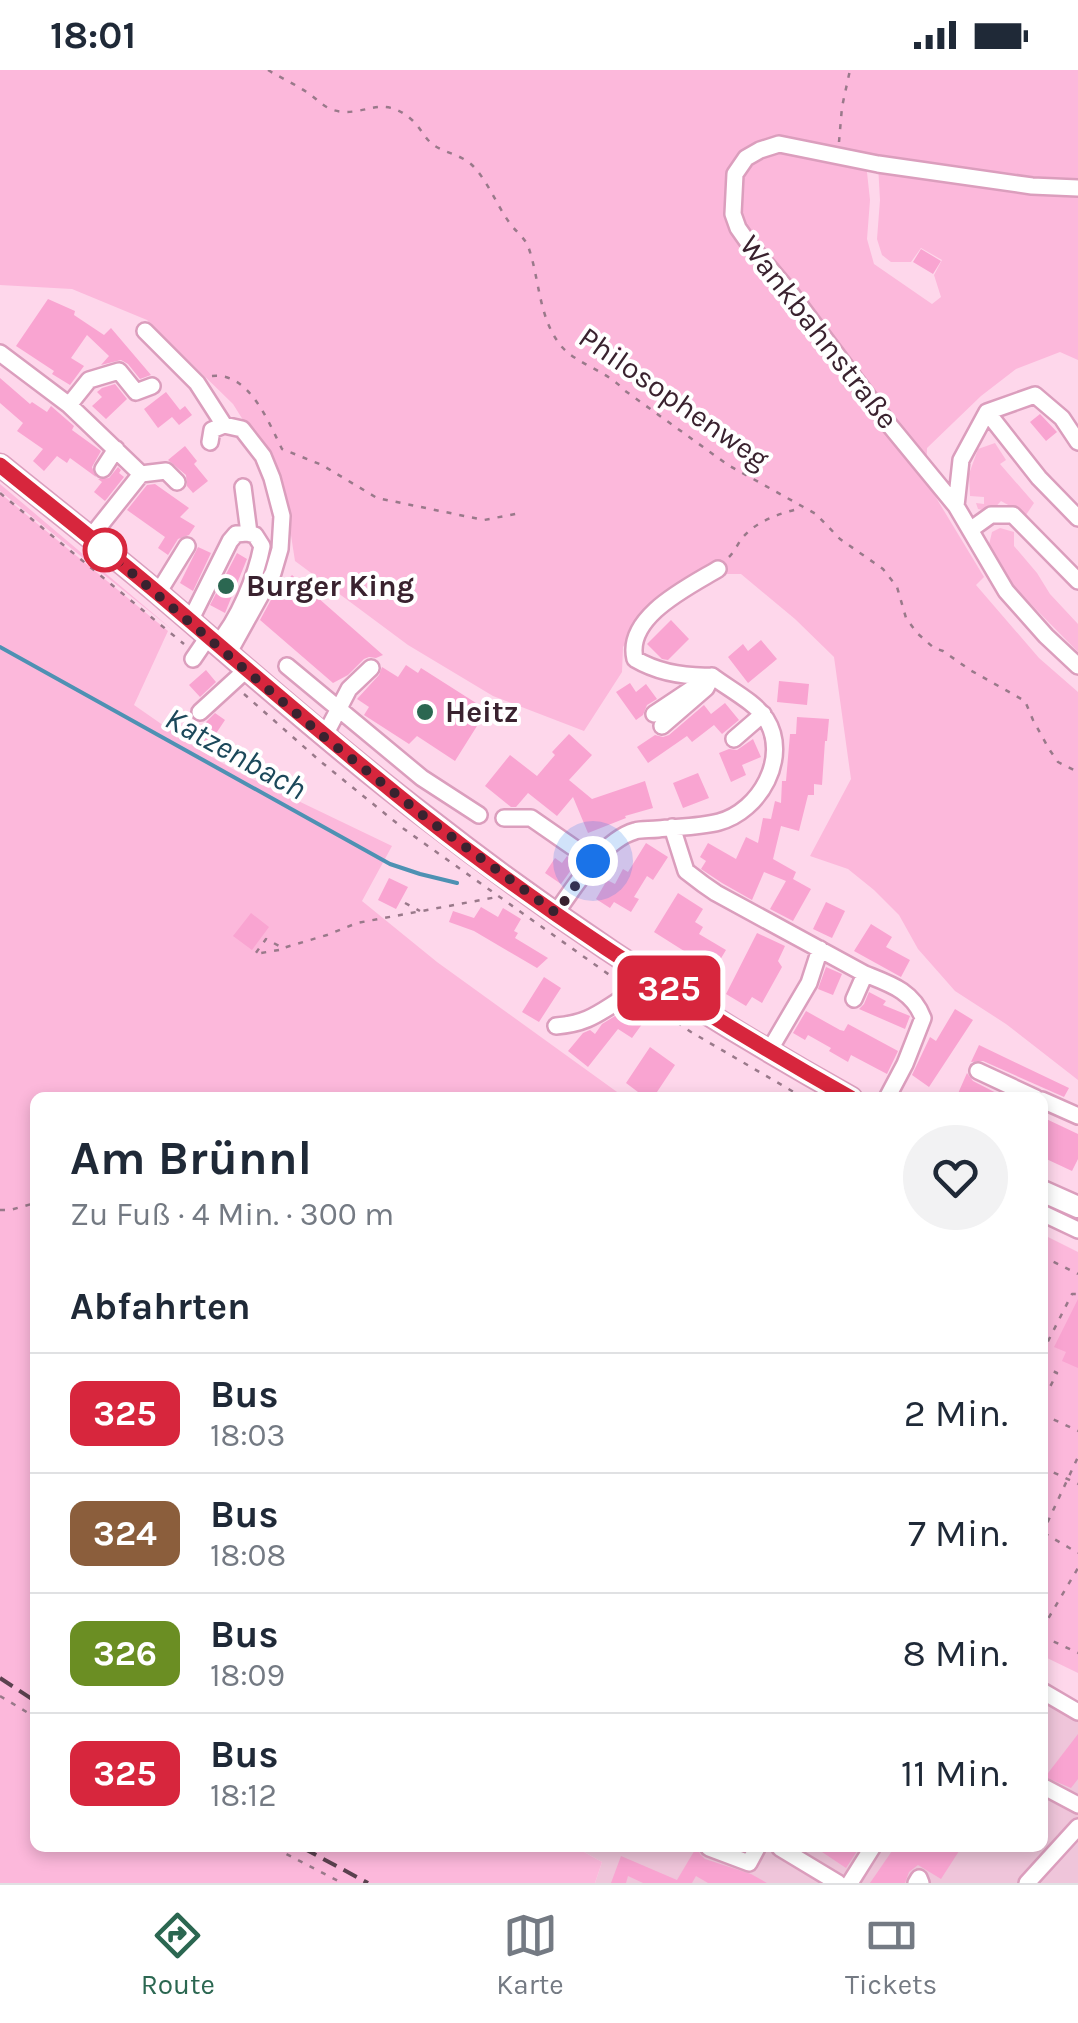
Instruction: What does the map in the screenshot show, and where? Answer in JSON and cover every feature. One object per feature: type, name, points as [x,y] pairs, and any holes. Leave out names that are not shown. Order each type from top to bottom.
[{"type":"main road","points":[[0,465],[409,804],[556,913],[827,1092]]},
{"type":"main road","points":[[1048,1194],[1078,1207]]},
{"type":"street","name":"Wankbahnstraße","points":[[1078,188],[1032,186],[878,164],[780,144],[746,158],[734,174],[733,214],[750,245],[956,506],[1006,592],[1078,666]]},
{"type":"street","points":[[145,331],[198,383],[224,425]]},
{"type":"street","points":[[0,353],[68,405],[141,474]]},
{"type":"street","points":[[68,405],[89,380],[120,372],[136,392],[152,386]]},
{"type":"street","points":[[956,506],[961,460],[987,412],[1034,395],[1062,418],[1078,442]]},
{"type":"street","points":[[987,412],[1039,478],[1078,518]]},
{"type":"street","points":[[192,659],[218,645],[273,573],[280,550],[282,516],[263,456],[242,428],[224,425],[212,430],[210,442]]},
{"type":"street","points":[[103,469],[116,449]]},
{"type":"street","points":[[90,538],[141,474],[166,471],[177,482]]},
{"type":"street","points":[[243,487],[248,533]]},
{"type":"street","points":[[970,530],[991,515],[1013,515],[1078,581]]},
{"type":"street","points":[[190,621],[230,541],[236,534],[255,535],[262,546],[258,566],[218,645]]},
{"type":"street","points":[[158,593],[187,546]]},
{"type":"street","points":[[556,913],[593,861],[634,831],[719,822],[764,787],[776,745],[763,714],[712,676],[690,677],[645,665],[635,659],[632,645],[667,600],[718,569]]},
{"type":"street","points":[[287,666],[422,778],[479,814]]},
{"type":"street","points":[[324,737],[349,689],[372,668]]},
{"type":"street","points":[[200,712],[246,670]]},
{"type":"street","points":[[658,720],[706,688],[712,676]]},
{"type":"street","points":[[734,739],[763,714]]},
{"type":"street","points":[[409,804],[422,778]]},
{"type":"street","points":[[504,818],[531,818],[593,861]]},
{"type":"street","points":[[672,827],[686,870],[716,894],[906,994],[918,1004],[923,1018],[890,1092]]},
{"type":"street","points":[[769,1051],[809,983],[820,950]]},
{"type":"street","points":[[854,999],[865,974]]},
{"type":"street","points":[[556,1026],[588,1020],[634,992]]},
{"type":"street","points":[[978,1071],[1024,1092]]},
{"type":"street","points":[[1048,1103],[1078,1116]]},
{"type":"street","points":[[1048,1216],[1078,1230]]},
{"type":"street","points":[[1048,1694],[1078,1712]]},
{"type":"street","points":[[1048,1789],[1078,1805]]},
{"type":"street","points":[[1028,1883],[1078,1827]]},
{"type":"street","points":[[720,1852],[749,1863],[755,1852]]},
{"type":"street","points":[[787,1852],[838,1883]]},
{"type":"street","points":[[850,1883],[869,1852]]},
{"type":"path","name":"Philosophenweg","points":[[268,70],[334,110],[350,112],[373,106],[395,109],[414,121],[434,146],[462,156],[475,168],[526,242],[546,322],[563,349],[616,381],[728,465],[816,514],[840,538],[883,569],[897,587],[906,618],[916,633],[934,648],[1025,700],[1058,762],[1078,772]]},
{"type":"path","points":[[838,155],[850,70]]},
{"type":"path","points":[[198,383],[208,376],[224,375],[236,381],[260,407],[282,449],[322,465],[378,498],[484,520],[520,514]]},
{"type":"path","points":[[718,569],[744,536],[762,523],[777,514],[804,508]]},
{"type":"path","points":[[279,950],[255,954],[266,939],[284,948],[357,924],[498,897]]},
{"type":"path","points":[[406,903],[421,912]]},
{"type":"path","points":[[0,1210],[30,1204]]},
{"type":"path","points":[[1048,1259],[1078,1274]]},
{"type":"path","points":[[1048,1342],[1072,1294],[1078,1294]]},
{"type":"path","points":[[1048,1369],[1057,1373],[1048,1392]]},
{"type":"path","points":[[1048,1417],[1078,1431]]},
{"type":"path","points":[[1048,1522],[1078,1457]]},
{"type":"path","points":[[1048,1470],[1078,1484]]},
{"type":"path","points":[[1048,1536],[1078,1553]]},
{"type":"path","points":[[1048,1619],[1078,1568]]},
{"type":"path","points":[[1048,1639],[1078,1653]]},
{"type":"path","points":[[0,1696],[30,1714]]},
{"type":"path","points":[[283,1852],[342,1883]]},
{"type":"shaded area","points":[[0,70],[1078,70],[1078,360],[1060,352],[1016,369],[981,396],[927,448],[926,481],[984,577],[976,585],[1039,658],[1078,692],[1078,1080],[1006,1024],[955,991],[918,949],[899,915],[874,890],[848,869],[810,856],[851,779],[834,657],[741,574],[719,574],[658,603],[623,647],[622,672],[584,731],[493,696],[408,645],[295,561],[283,484],[233,404],[147,320],[72,289],[0,285]],"holes":[[[866,163],[878,164],[877,239],[882,255],[891,262],[911,262],[921,248],[942,260],[934,275],[941,297],[932,304],[874,264],[867,239],[870,200]]]},
{"type":"shaded area","points":[[995,443],[1006,460],[1000,464],[1034,503],[1026,515],[1001,501],[991,512],[978,509],[976,503],[984,504],[984,497],[970,496],[969,474],[978,449]]},
{"type":"shaded area","points":[[0,484],[175,632],[0,491]]},
{"type":"shaded area","points":[[0,493],[168,631],[134,705],[238,772],[392,846],[362,901],[437,962],[617,1092],[30,1092],[30,1852],[584,1852],[602,1862],[595,1883],[0,1883]]},
{"type":"shaded area","points":[[1000,528],[1014,532],[1014,546],[1078,624],[1078,652],[1017,590],[988,549],[992,532]]},
{"type":"shaded area","points":[[1048,1237],[1078,1252],[1078,1673],[1048,1658]]},
{"type":"shaded area","points":[[1048,1704],[1078,1720],[1078,1883],[595,1883],[602,1862],[584,1852],[1048,1852]]},
{"type":"building","points":[[921,249],[941,261],[933,274],[913,262]]},
{"type":"building","points":[[48,299],[75,311],[74,315],[104,335],[111,328],[151,375],[140,379],[121,360],[101,365],[109,356],[87,335],[71,358],[84,366],[70,385],[52,374],[54,371],[16,346]]},
{"type":"building","points":[[0,378],[30,404],[47,412],[51,406],[74,426],[72,430],[101,451],[92,467],[96,477],[70,458],[67,463],[57,456],[44,471],[33,461],[43,449],[17,431],[23,423],[0,403]]},
{"type":"building","points":[[115,384],[127,399],[106,419],[92,406],[102,397],[97,392]]},
{"type":"building","points":[[166,392],[180,410],[185,406],[192,415],[179,425],[172,417],[158,428],[144,409]]},
{"type":"building","points":[[1040,414],[1057,432],[1046,441],[1030,422]]},
{"type":"building","points":[[185,446],[208,481],[193,493],[187,486],[186,475],[168,460]]},
{"type":"building","points":[[118,467],[124,477],[105,501],[94,492],[102,482],[98,479],[109,478]]},
{"type":"building","points":[[155,484],[189,508],[180,517],[195,526],[189,535],[178,539],[168,555],[158,548],[165,537],[127,510],[147,485]]},
{"type":"building","points":[[198,547],[211,553],[193,591],[180,583]]},
{"type":"building","points":[[237,553],[247,559],[225,613],[210,605]]},
{"type":"building","name":"Heitz","points":[[292,575],[383,655],[364,659],[333,683],[260,620]]},
{"type":"building","points":[[671,620],[689,639],[668,660],[647,644]]},
{"type":"building","points":[[761,640],[777,659],[748,683],[728,657],[743,644],[748,651]]},
{"type":"building","name":"Heitz","points":[[406,665],[418,673],[421,668],[487,710],[455,761],[417,736],[409,744],[364,715],[369,707],[357,699],[382,667],[398,677]]},
{"type":"building","points":[[206,670],[216,682],[200,697],[189,685]]},
{"type":"building","points":[[779,681],[809,684],[807,705],[777,702]]},
{"type":"building","points":[[630,683],[636,692],[646,684],[657,699],[636,720],[616,692]]},
{"type":"building","points":[[725,703],[739,720],[722,734],[714,725],[692,742],[687,736],[648,763],[637,747],[655,735],[669,735],[704,705],[711,714]]},
{"type":"building","points":[[215,713],[225,720],[209,744],[197,736]]},
{"type":"building","points":[[797,717],[829,719],[822,785],[814,784],[814,795],[808,795],[799,831],[781,826],[773,859],[796,872],[793,879],[811,889],[793,921],[770,909],[786,881],[764,872],[752,900],[701,869],[706,861],[700,857],[708,843],[736,859],[746,837],[758,843],[763,818],[771,819],[775,801],[781,803],[790,734],[796,734]]},
{"type":"building","points":[[569,734],[592,755],[569,780],[592,799],[645,781],[653,808],[588,833],[573,797],[557,816],[528,793],[516,807],[511,807],[485,786],[510,755],[537,776]]},
{"type":"building","points":[[753,739],[761,757],[742,765],[746,775],[731,782],[719,753],[737,750]]},
{"type":"building","points":[[698,773],[709,798],[683,808],[673,783]]},
{"type":"building","points":[[646,843],[668,857],[653,880],[647,876],[634,897],[639,899],[631,912],[614,902],[610,908],[596,899],[607,880],[615,884],[623,869],[628,872]]},
{"type":"building","points":[[567,856],[576,863],[561,884],[545,873],[555,858],[562,863]]},
{"type":"building","points":[[389,878],[408,887],[396,909],[378,900]]},
{"type":"building","points":[[678,893],[703,909],[695,922],[703,927],[699,934],[726,950],[705,985],[683,972],[692,956],[654,932]]},
{"type":"building","points":[[826,902],[845,911],[832,938],[813,929]]},
{"type":"building","points":[[481,907],[498,917],[503,908],[521,919],[514,931],[518,933],[515,938],[548,958],[537,968],[474,931],[449,922],[453,911],[474,918]]},
{"type":"building","points":[[251,913],[269,927],[252,950],[233,936]]},
{"type":"building","points":[[871,924],[892,937],[886,947],[910,960],[901,977],[854,951]]},
{"type":"building","points":[[757,933],[785,946],[778,961],[782,967],[762,1003],[752,997],[746,1006],[726,994]]},
{"type":"building","points":[[826,967],[842,974],[833,995],[818,989]]},
{"type":"building","points":[[544,977],[561,988],[539,1022],[522,1012]]},
{"type":"building","points":[[869,992],[886,1001],[883,1005],[910,1016],[905,1029],[859,1009]]},
{"type":"building","points":[[633,1006],[648,1016],[632,1038],[618,1029],[588,1067],[568,1051],[583,1033],[590,1030],[595,1034],[602,1024]]},
{"type":"building","points":[[955,1009],[973,1020],[929,1087],[912,1075],[930,1037],[936,1041]]},
{"type":"building","points":[[806,1011],[840,1030],[844,1031],[848,1024],[898,1051],[887,1074],[851,1055],[848,1062],[808,1035],[805,1040],[793,1033]]},
{"type":"building","points":[[979,1045],[1069,1088],[1064,1097],[983,1061],[971,1062]]},
{"type":"building","points":[[650,1047],[675,1065],[657,1092],[638,1092],[626,1083]]},
{"type":"building","points":[[967,1073],[973,1081],[994,1092],[959,1092]]},
{"type":"building","points":[[1048,1120],[1078,1134],[1078,1159],[1072,1171],[1048,1160]]},
{"type":"building","points":[[1078,1299],[1078,1368],[1062,1361],[1066,1352],[1054,1347]]},
{"type":"building","points":[[1078,1734],[1078,1779],[1071,1788],[1048,1778]]},
{"type":"building","points":[[694,1852],[699,1852],[705,1859],[767,1883],[708,1883],[696,1876],[692,1883],[643,1883],[628,1876],[626,1883],[611,1883],[621,1856],[677,1880]]},
{"type":"building","points":[[822,1852],[856,1852],[846,1868]]},
{"type":"building","points":[[891,1852],[958,1852],[941,1879],[918,1865],[909,1872],[905,1883],[870,1883]]},
{"type":"waterway","name":"Katzenbach","points":[[0,647],[390,864],[457,883]]},
{"type":"railway","points":[[0,1678],[30,1698]]},
{"type":"railway","points":[[310,1852],[368,1883]]},
{"type":"bus line","name":"325","points":[[0,465],[430,821],[556,913],[689,1002],[841,1092]]},
{"type":"place","name":"Burger King","points":[[226,586]]},
{"type":"place","name":"Heitz","points":[[425,712]]},
{"type":"route","points":[[105,550],[324,737],[556,913],[593,861]]}]
